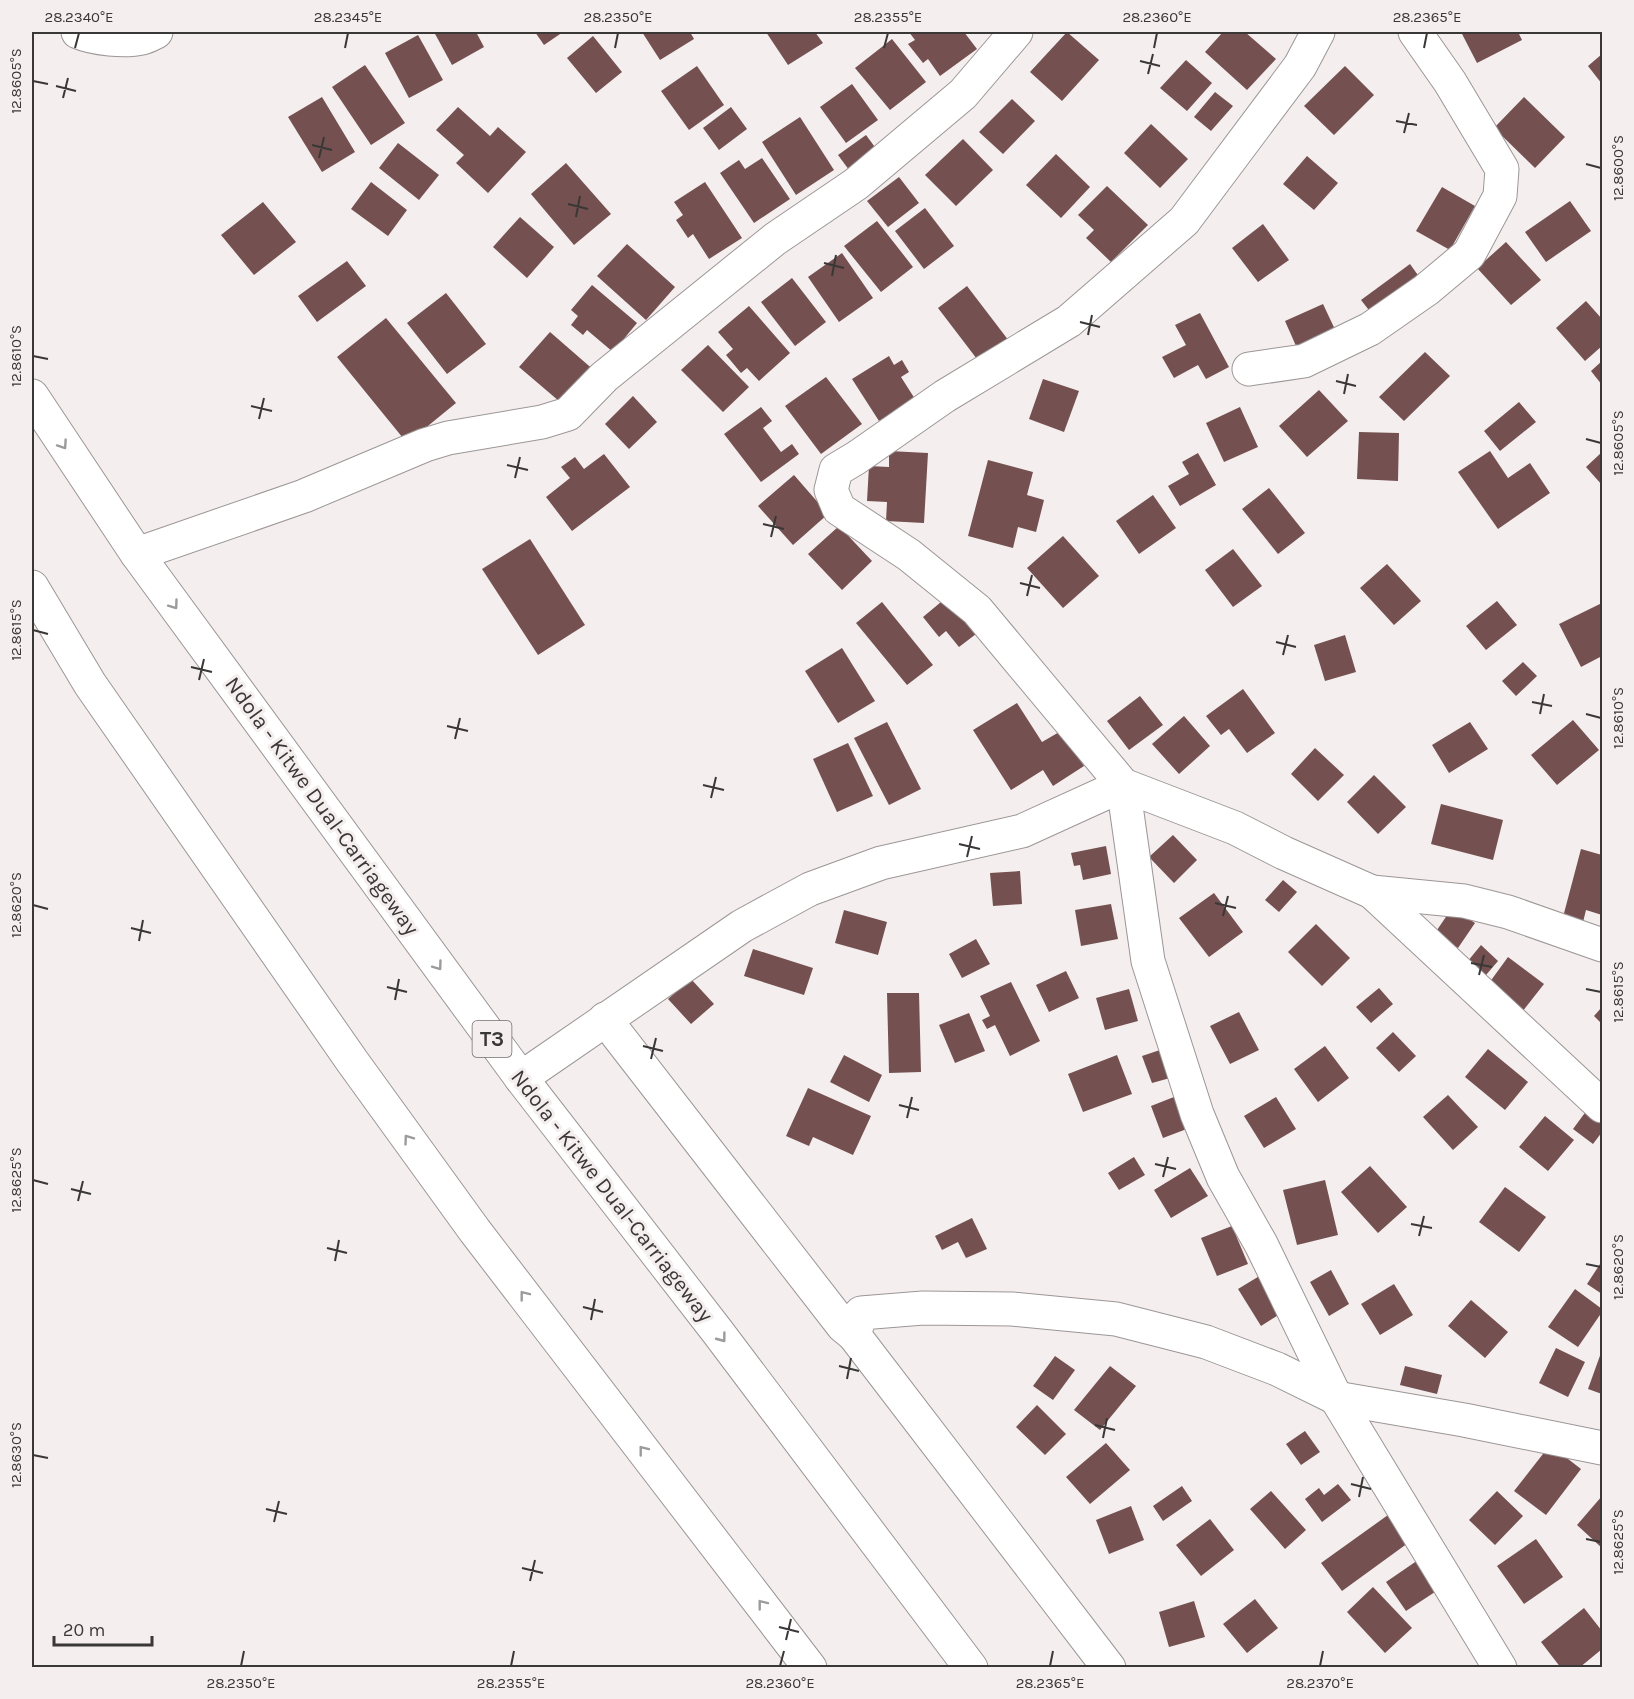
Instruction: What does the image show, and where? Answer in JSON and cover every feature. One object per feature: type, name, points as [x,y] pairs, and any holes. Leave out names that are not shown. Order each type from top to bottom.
[{"type":"main road","points":[[78,32],[90,37],[120,39],[143,38],[156,32]]},
{"type":"main road","points":[[137,554],[304,496],[448,438],[542,422],[568,414],[613,370],[775,239],[856,184],[963,94],[1016,32]]},
{"type":"main road","points":[[1318,32],[1300,66],[1184,221],[1069,321],[945,396],[836,470],[831,490],[839,509],[909,555],[977,610],[1124,785],[1235,828],[1284,853],[1372,892],[1464,901],[1508,912],[1602,945]]},
{"type":"main road","points":[[1249,369],[1304,362],[1370,329],[1426,290],[1469,254],[1500,196],[1502,169],[1450,82],[1415,32]]},
{"type":"main road","name":"Ndola - Kitwe Dual-Carriageway","points":[[35,408],[137,554],[521,1078],[717,1332],[971,1668]]},
{"type":"main road","points":[[32,587],[90,684],[358,1070],[475,1231],[810,1668]]},
{"type":"main road","points":[[521,1078],[742,926],[810,890],[880,863],[1022,831],[1124,785]]},
{"type":"main road","points":[[1124,785],[1148,961],[1197,1114],[1223,1177],[1261,1244],[1336,1398],[1500,1668]]},
{"type":"main road","points":[[1372,892],[1602,1106]]},
{"type":"main road","points":[[605,1019],[843,1326],[854,1335],[1109,1668]]},
{"type":"main road","points":[[854,1335],[861,1313],[923,1308],[1012,1309],[1116,1319],[1206,1342],[1277,1369],[1336,1398],[1464,1420],[1602,1448]]},
{"type":"building","points":[[434,32],[476,32],[484,47],[452,65]]},
{"type":"building","points":[[535,32],[563,32],[544,45]]},
{"type":"building","points":[[642,32],[690,32],[694,39],[660,60]]},
{"type":"building","points":[[766,32],[815,32],[823,43],[788,65]]},
{"type":"building","points":[[909,32],[964,32],[977,49],[940,76],[928,59],[923,63],[908,44],[915,40]]},
{"type":"building","points":[[1067,32],[1099,60],[1062,101],[1030,72]]},
{"type":"building","points":[[1223,32],[1245,32],[1276,59],[1247,90],[1205,52]]},
{"type":"building","points":[[1461,32],[1518,32],[1522,40],[1477,63]]},
{"type":"building","points":[[418,35],[443,80],[409,98],[385,53]]},
{"type":"building","points":[[593,36],[622,72],[596,93],[567,58]]},
{"type":"building","points":[[892,39],[926,82],[890,110],[855,68]]},
{"type":"building","points":[[1602,54],[1602,84],[1588,66]]},
{"type":"building","points":[[1186,60],[1212,83],[1187,111],[1160,88]]},
{"type":"building","points":[[365,65],[405,123],[371,145],[332,87]]},
{"type":"building","points":[[697,66],[724,105],[689,130],[661,91]]},
{"type":"building","points":[[1345,66],[1374,95],[1334,135],[1304,106]]},
{"type":"building","points":[[852,84],[878,120],[846,143],[820,107]]},
{"type":"building","points":[[1215,92],[1233,106],[1211,131],[1194,117]]},
{"type":"building","points":[[322,97],[355,152],[322,172],[288,117]]},
{"type":"building","points":[[1524,97],[1565,137],[1535,168],[1494,128]]},
{"type":"building","points":[[1012,99],[1035,121],[1003,154],[979,132]]},
{"type":"building","points":[[458,107],[490,136],[498,127],[526,152],[488,193],[456,163],[464,155],[436,130]]},
{"type":"building","points":[[731,107],[747,129],[719,150],[703,128]]},
{"type":"building","points":[[800,117],[834,170],[796,195],[762,142]]},
{"type":"building","points":[[1151,124],[1188,159],[1160,188],[1124,153]]},
{"type":"building","points":[[866,135],[883,158],[855,178],[838,155]]},
{"type":"building","points":[[963,139],[993,170],[956,206],[925,175]]},
{"type":"building","points":[[398,143],[439,175],[419,200],[379,168]]},
{"type":"building","points":[[1056,154],[1090,187],[1061,218],[1026,185]]},
{"type":"building","points":[[1307,156],[1338,183],[1314,210],[1283,184]]},
{"type":"building","points":[[762,158],[790,199],[754,223],[720,173],[739,160],[745,169]]},
{"type":"building","points":[[566,163],[611,214],[574,245],[531,194]]},
{"type":"building","points":[[899,177],[919,203],[888,227],[867,201]]},
{"type":"building","points":[[371,182],[407,210],[388,236],[351,209]]},
{"type":"building","points":[[705,182],[742,238],[709,259],[693,234],[688,238],[676,220],[683,215],[674,202]]},
{"type":"building","points":[[1107,186],[1148,225],[1111,262],[1086,238],[1094,230],[1078,215]]},
{"type":"building","points":[[1442,187],[1475,206],[1450,250],[1416,231]]},
{"type":"building","points":[[1570,201],[1591,231],[1546,262],[1525,232]]},
{"type":"building","points":[[263,202],[296,242],[254,275],[221,235]]},
{"type":"building","points":[[925,208],[954,246],[924,269],[895,231]]},
{"type":"building","points":[[520,217],[554,247],[527,278],[493,247]]},
{"type":"building","points":[[877,221],[913,267],[881,292],[844,246]]},
{"type":"building","points":[[1263,224],[1289,260],[1258,282],[1232,248]]},
{"type":"building","points":[[1506,242],[1541,280],[1511,305],[1477,268]]},
{"type":"building","points":[[627,244],[675,287],[646,320],[597,276]]},
{"type":"building","points":[[842,253],[873,298],[839,322],[808,277]]},
{"type":"building","points":[[347,261],[366,286],[317,322],[298,296]]},
{"type":"building","points":[[1410,264],[1425,285],[1372,314],[1361,300]]},
{"type":"building","points":[[792,278],[826,322],[795,346],[761,302]]},
{"type":"building","points":[[592,285],[637,323],[613,352],[587,330],[583,335],[571,325],[578,316],[571,310]]},
{"type":"building","points":[[967,286],[1009,341],[980,363],[938,308]]},
{"type":"building","points":[[446,293],[486,344],[447,374],[407,323]]},
{"type":"building","points":[[1586,301],[1602,319],[1602,346],[1585,361],[1556,328]]},
{"type":"building","points":[[1323,304],[1339,338],[1300,355],[1285,321]]},
{"type":"building","points":[[749,306],[790,353],[759,381],[747,368],[741,373],[726,355],[733,349],[718,332]]},
{"type":"building","points":[[1200,313],[1229,367],[1206,379],[1198,365],[1174,378],[1162,357],[1186,345],[1175,325]]},
{"type":"building","points":[[386,318],[456,403],[407,443],[337,357]]},
{"type":"building","points":[[550,332],[596,372],[566,407],[519,367]]},
{"type":"building","points":[[708,345],[749,387],[723,412],[681,370]]},
{"type":"building","points":[[1425,352],[1450,376],[1404,421],[1379,397]]},
{"type":"building","points":[[889,356],[894,365],[902,360],[909,372],[901,377],[915,399],[879,421],[852,379]]},
{"type":"building","points":[[1602,361],[1602,385],[1591,371]]},
{"type":"building","points":[[826,377],[862,424],[821,454],[785,406]]},
{"type":"building","points":[[1043,379],[1079,391],[1064,432],[1029,419]]},
{"type":"building","points":[[1319,390],[1348,421],[1307,457],[1279,426]]},
{"type":"building","points":[[633,396],[657,422],[629,449],[605,424]]},
{"type":"building","points":[[1519,402],[1536,422],[1500,451],[1484,431]]},
{"type":"building","points":[[761,407],[772,421],[763,428],[781,452],[792,444],[799,454],[761,482],[724,434]]},
{"type":"building","points":[[1240,407],[1258,447],[1224,462],[1206,423]]},
{"type":"building","points":[[1359,432],[1399,433],[1398,481],[1357,479]]},
{"type":"building","points":[[889,451],[928,453],[924,523],[886,521],[887,502],[867,501],[869,466],[889,467]]},
{"type":"building","points":[[1490,451],[1508,478],[1530,463],[1550,493],[1498,529],[1458,472]]},
{"type":"building","points":[[1602,452],[1602,485],[1586,467]]},
{"type":"building","points":[[1198,453],[1216,485],[1180,506],[1168,486],[1189,474],[1182,462]]},
{"type":"building","points":[[604,454],[630,487],[572,531],[546,497],[570,478],[561,467],[575,457],[584,469]]},
{"type":"building","points":[[988,460],[1033,472],[1027,495],[1044,500],[1036,532],[1018,527],[1013,548],[968,536]]},
{"type":"building","points":[[794,475],[828,514],[793,545],[758,506]]},
{"type":"building","points":[[1269,488],[1305,533],[1278,554],[1242,509]]},
{"type":"building","points":[[1153,495],[1176,528],[1139,554],[1116,521]]},
{"type":"building","points":[[839,526],[872,561],[842,590],[808,554]]},
{"type":"building","points":[[1063,536],[1099,576],[1063,608],[1027,568]]},
{"type":"building","points":[[530,539],[585,625],[538,655],[482,569]]},
{"type":"building","points":[[1233,549],[1262,586],[1233,607],[1205,570]]},
{"type":"building","points":[[1387,564],[1421,601],[1394,625],[1360,588]]},
{"type":"building","points":[[947,597],[976,634],[959,647],[946,631],[939,637],[923,617]]},
{"type":"building","points":[[1497,601],[1517,625],[1486,650],[1466,626]]},
{"type":"building","points":[[882,602],[933,665],[907,685],[856,623]]},
{"type":"building","points":[[1602,603],[1602,656],[1581,667],[1559,624]]},
{"type":"building","points":[[1345,635],[1356,672],[1325,681],[1314,645]]},
{"type":"building","points":[[842,648],[875,701],[838,723],[805,671]]},
{"type":"building","points":[[1523,662],[1537,676],[1516,696],[1502,681]]},
{"type":"building","points":[[1243,689],[1275,733],[1247,753],[1229,729],[1221,735],[1206,716]]},
{"type":"building","points":[[1140,696],[1163,725],[1129,750],[1107,721]]},
{"type":"building","points":[[1017,703],[1042,742],[1061,731],[1084,766],[1053,786],[1043,770],[1011,790],[973,730]]},
{"type":"building","points":[[1184,716],[1210,746],[1179,774],[1152,744]]},
{"type":"building","points":[[1573,720],[1599,750],[1557,785],[1531,755]]},
{"type":"building","points":[[887,722],[921,789],[889,805],[854,738]]},
{"type":"building","points":[[1470,722],[1488,749],[1449,773],[1432,745]]},
{"type":"building","points":[[848,743],[873,796],[837,812],[813,759]]},
{"type":"building","points":[[1315,748],[1344,775],[1318,801],[1291,774]]},
{"type":"building","points":[[1374,775],[1406,807],[1378,834],[1347,802]]},
{"type":"building","points":[[1441,804],[1503,820],[1493,860],[1431,844]]},
{"type":"building","points":[[1173,835],[1197,860],[1174,883],[1149,857]]},
{"type":"building","points":[[1106,846],[1111,874],[1083,880],[1080,865],[1074,866],[1071,853]]},
{"type":"building","points":[[1581,849],[1602,855],[1602,915],[1586,910],[1583,922],[1563,917]]},
{"type":"building","points":[[1020,871],[1022,904],[993,906],[990,873]]},
{"type":"building","points":[[1283,880],[1297,892],[1279,912],[1265,900]]},
{"type":"building","points":[[1214,893],[1243,932],[1209,957],[1179,918]]},
{"type":"building","points":[[1111,904],[1118,939],[1081,946],[1075,910]]},
{"type":"building","points":[[1452,908],[1475,923],[1458,948],[1435,933]]},
{"type":"building","points":[[844,910],[887,922],[878,955],[835,943]]},
{"type":"building","points":[[1316,924],[1350,958],[1322,986],[1288,952]]},
{"type":"building","points":[[976,939],[990,964],[962,978],[949,954]]},
{"type":"building","points":[[1481,945],[1498,961],[1480,982],[1463,967]]},
{"type":"building","points":[[753,949],[813,968],[804,995],[744,976]]},
{"type":"building","points":[[1508,957],[1544,984],[1519,1016],[1484,990]]},
{"type":"building","points":[[1066,971],[1079,998],[1049,1012],[1036,985]]},
{"type":"building","points":[[691,979],[714,1004],[691,1024],[668,999]]},
{"type":"building","points":[[1011,982],[1040,1041],[1010,1056],[995,1025],[987,1029],[982,1020],[990,1016],[980,996]]},
{"type":"building","points":[[1379,988],[1393,1004],[1371,1023],[1356,1007]]},
{"type":"building","points":[[1129,989],[1138,1021],[1105,1030],[1096,998]]},
{"type":"building","points":[[887,993],[919,993],[921,1072],[889,1073]]},
{"type":"building","points":[[1602,1007],[1602,1024],[1594,1016]]},
{"type":"building","points":[[1239,1012],[1259,1050],[1230,1064],[1210,1026]]},
{"type":"building","points":[[969,1013],[985,1051],[955,1063],[939,1025]]},
{"type":"building","points":[[1393,1032],[1416,1056],[1399,1072],[1376,1048]]},
{"type":"building","points":[[1325,1046],[1349,1078],[1318,1102],[1294,1069]]},
{"type":"building","points":[[1488,1049],[1528,1082],[1505,1110],[1465,1077]]},
{"type":"building","points":[[1160,1050],[1170,1078],[1152,1083],[1142,1056]]},
{"type":"building","points":[[844,1055],[882,1075],[869,1102],[830,1082]]},
{"type":"building","points":[[1117,1055],[1132,1094],[1083,1112],[1068,1074]]},
{"type":"building","points":[[808,1088],[871,1116],[853,1155],[813,1137],[809,1146],[786,1136]]},
{"type":"building","points":[[1179,1095],[1192,1127],[1163,1138],[1151,1106]]},
{"type":"building","points":[[1448,1095],[1478,1127],[1453,1150],[1423,1117]]},
{"type":"building","points":[[1276,1097],[1296,1129],[1264,1148],[1244,1116]]},
{"type":"building","points":[[1587,1110],[1602,1122],[1602,1132],[1593,1144],[1573,1129]]},
{"type":"building","points":[[1545,1116],[1574,1140],[1548,1171],[1519,1147]]},
{"type":"building","points":[[1134,1157],[1145,1175],[1119,1190],[1108,1173]]},
{"type":"building","points":[[1370,1166],[1407,1207],[1378,1233],[1341,1192]]},
{"type":"building","points":[[1190,1168],[1208,1196],[1171,1218],[1154,1190]]},
{"type":"building","points":[[1325,1180],[1338,1235],[1297,1245],[1283,1190]]},
{"type":"building","points":[[1505,1187],[1546,1217],[1519,1252],[1479,1222]]},
{"type":"building","points":[[972,1218],[987,1249],[966,1258],[958,1242],[942,1250],[935,1236]]},
{"type":"building","points":[[1232,1226],[1248,1264],[1217,1276],[1201,1238]]},
{"type":"building","points":[[1602,1261],[1602,1294],[1587,1284]]},
{"type":"building","points":[[1331,1270],[1349,1304],[1329,1316],[1310,1282]]},
{"type":"building","points":[[1266,1272],[1288,1309],[1261,1326],[1238,1289]]},
{"type":"building","points":[[1394,1284],[1413,1315],[1380,1335],[1361,1304]]},
{"type":"building","points":[[1575,1289],[1602,1309],[1578,1347],[1548,1327]]},
{"type":"building","points":[[1471,1300],[1508,1332],[1485,1358],[1448,1326]]},
{"type":"building","points":[[1556,1348],[1585,1362],[1568,1397],[1539,1383]]},
{"type":"building","points":[[1602,1350],[1602,1394],[1588,1389]]},
{"type":"building","points":[[1055,1356],[1075,1370],[1053,1400],[1033,1386]]},
{"type":"building","points":[[1110,1366],[1136,1386],[1100,1430],[1074,1410]]},
{"type":"building","points":[[1405,1366],[1442,1375],[1437,1394],[1400,1385]]},
{"type":"building","points":[[1037,1405],[1066,1434],[1045,1455],[1016,1427]]},
{"type":"building","points":[[1305,1431],[1320,1452],[1301,1465],[1286,1444]]},
{"type":"building","points":[[1106,1443],[1130,1470],[1090,1504],[1066,1477]]},
{"type":"building","points":[[1550,1445],[1581,1469],[1546,1515],[1514,1491]]},
{"type":"building","points":[[1338,1484],[1351,1500],[1322,1522],[1305,1499],[1319,1488],[1324,1495]]},
{"type":"building","points":[[1182,1486],[1192,1501],[1163,1521],[1153,1506]]},
{"type":"building","points":[[1271,1491],[1306,1530],[1285,1549],[1250,1509]]},
{"type":"building","points":[[1497,1491],[1523,1516],[1495,1545],[1469,1520]]},
{"type":"building","points":[[1602,1496],[1602,1548],[1577,1525]]},
{"type":"building","points":[[1131,1506],[1144,1540],[1109,1554],[1096,1520]]},
{"type":"building","points":[[1388,1515],[1408,1543],[1342,1591],[1321,1563]]},
{"type":"building","points":[[1210,1519],[1234,1550],[1201,1576],[1176,1545]]},
{"type":"building","points":[[1536,1539],[1563,1577],[1524,1604],[1497,1566]]},
{"type":"building","points":[[1421,1558],[1441,1588],[1406,1611],[1386,1582]]},
{"type":"building","points":[[1373,1587],[1412,1628],[1385,1653],[1347,1612]]},
{"type":"building","points":[[1255,1599],[1278,1628],[1247,1653],[1223,1624]]},
{"type":"building","points":[[1194,1601],[1205,1637],[1169,1647],[1159,1612]]},
{"type":"building","points":[[1584,1608],[1602,1631],[1602,1649],[1579,1668],[1561,1668],[1541,1642]]}]
